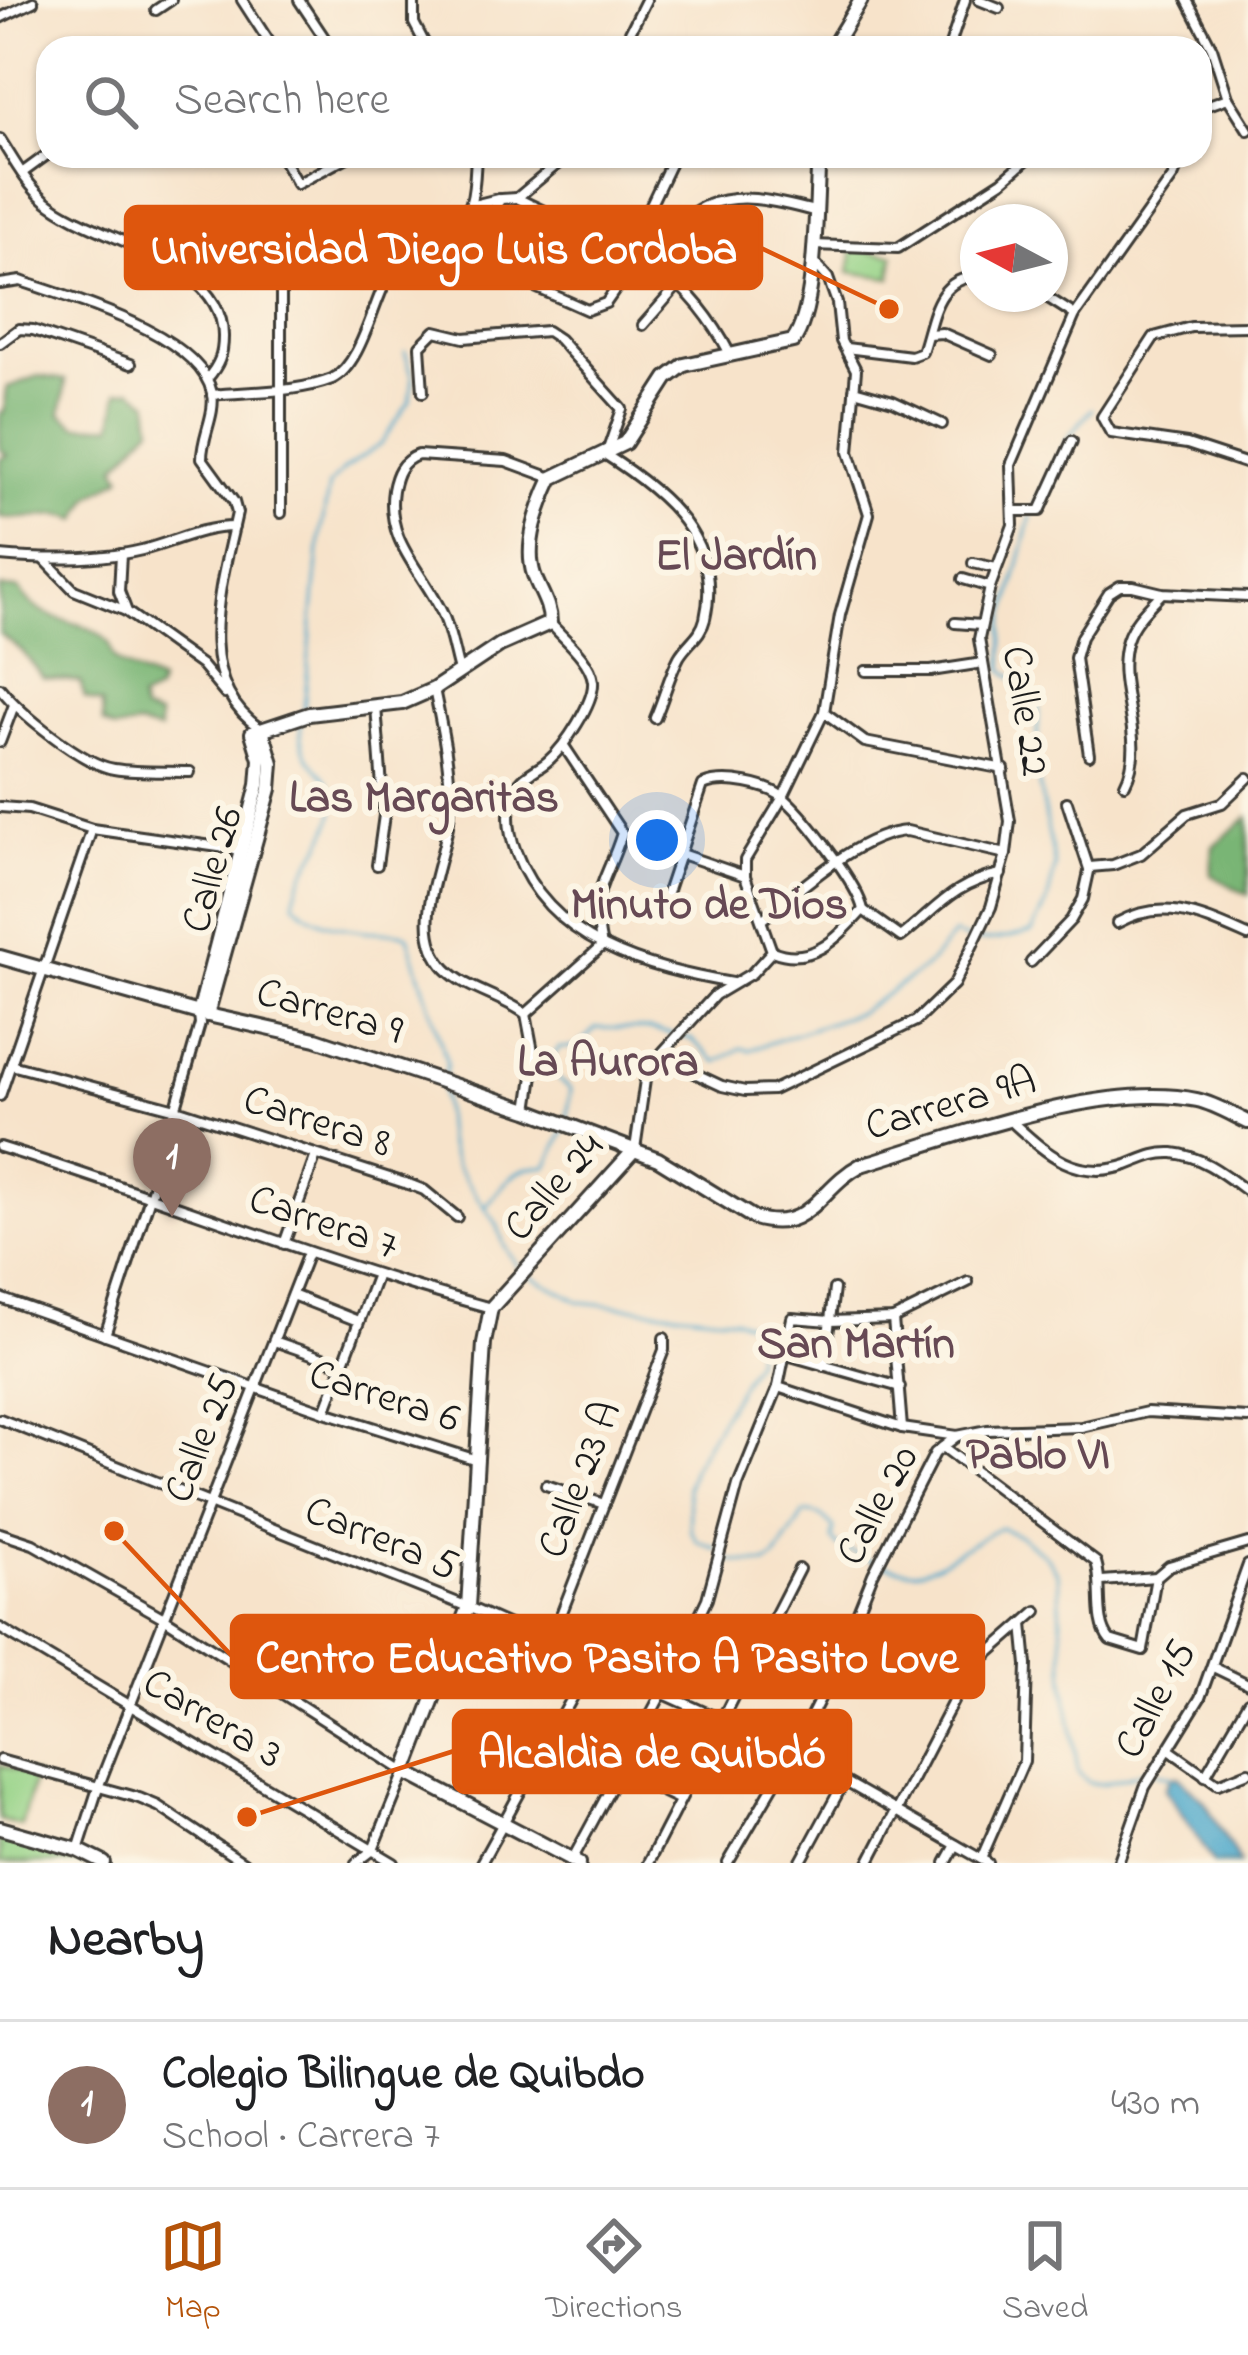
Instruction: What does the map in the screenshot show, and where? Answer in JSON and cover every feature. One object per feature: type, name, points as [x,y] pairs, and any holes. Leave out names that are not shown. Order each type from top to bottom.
[{"type":"street","points":[[156,10],[171,0]]},
{"type":"street","points":[[242,0],[265,36]]},
{"type":"street","points":[[299,0],[319,36]]},
{"type":"street","points":[[414,0],[413,23],[420,36]]},
{"type":"street","points":[[628,36],[646,0]]},
{"type":"street","points":[[839,36],[861,0]]},
{"type":"street","points":[[953,36],[965,0]]},
{"type":"street","points":[[979,0],[999,8]]},
{"type":"street","points":[[1186,0],[1206,36]]},
{"type":"street","points":[[0,18],[33,2]]},
{"type":"street","points":[[1212,48],[1228,98],[1248,130]]},
{"type":"street","points":[[1212,104],[1228,98]]},
{"type":"street","points":[[0,139],[43,198],[74,220],[176,266],[213,300],[223,326],[223,353],[207,379]]},
{"type":"street","points":[[22,173],[36,163]]},
{"type":"street","points":[[288,168],[297,184],[325,168]]},
{"type":"street","points":[[470,206],[475,168]]},
{"type":"street","points":[[517,198],[553,168]]},
{"type":"street","points":[[668,168],[644,219],[662,230],[674,228],[704,207],[751,196],[814,211]]},
{"type":"street","points":[[732,983],[664,971],[602,946],[555,912],[530,883],[508,819],[520,782],[564,746],[590,698],[593,682],[585,662],[550,622],[530,550],[539,505],[551,478],[625,443],[667,379],[684,364],[793,341],[800,331],[812,252],[818,168]]},
{"type":"street","points":[[812,252],[898,248],[917,240],[1017,168]]},
{"type":"street","name":"Calle 22","points":[[660,1057],[722,1086],[772,1090],[916,1021],[945,995],[977,936],[1006,854],[1010,821],[981,625],[1015,512],[1010,465],[1075,315],[1177,168]]},
{"type":"street","points":[[212,395],[335,378],[349,366],[386,279],[400,260],[448,230],[470,206],[501,199],[517,198],[641,253],[698,304],[730,354]]},
{"type":"street","points":[[501,199],[481,225],[447,254],[487,276],[504,273],[587,310],[606,303],[641,253]]},
{"type":"street","points":[[812,252],[828,278],[837,303],[838,330],[856,370],[849,452],[869,523],[840,615],[824,712],[783,796],[747,854],[746,876],[772,951],[794,958],[808,957],[843,932],[863,910]]},
{"type":"street","points":[[281,265],[281,513]]},
{"type":"street","points":[[847,348],[911,356],[922,352],[945,288],[960,279]]},
{"type":"street","points":[[2,282],[21,280],[140,324],[164,338],[207,379],[212,395],[202,458],[234,502],[216,650],[226,695]]},
{"type":"street","points":[[643,325],[679,284]]},
{"type":"street","points":[[1068,311],[1075,315]]},
{"type":"street","points":[[1248,326],[1191,327],[1154,337],[1106,406],[1103,425],[1111,433],[1187,444],[1248,464]]},
{"type":"street","points":[[0,343],[19,329],[33,330],[131,364]]},
{"type":"street","points":[[423,392],[420,346],[435,331],[464,338],[548,331],[622,409],[645,416]]},
{"type":"street","points":[[928,334],[942,333],[992,355]]},
{"type":"street","points":[[854,390],[893,400],[942,424]]},
{"type":"street","points":[[606,454],[622,409]]},
{"type":"street","points":[[1015,512],[1040,511],[1072,441]]},
{"type":"street","points":[[606,454],[651,484],[680,512],[700,549],[707,591],[705,618],[699,636],[679,658],[655,718]]},
{"type":"street","points":[[459,671],[445,619],[397,539],[392,503],[396,475],[407,458],[418,455],[506,461],[551,478]]},
{"type":"street","points":[[0,556],[45,560],[121,554],[196,531],[234,527]]},
{"type":"street","points":[[121,554],[119,591],[127,612]]},
{"type":"street","points":[[45,560],[74,590],[127,612],[201,665],[255,728],[301,716],[402,703],[434,689],[500,645],[550,622]]},
{"type":"street","points":[[973,562],[996,568]]},
{"type":"street","points":[[963,579],[990,586]]},
{"type":"street","points":[[1089,755],[1075,658],[1081,637],[1108,593],[1120,586],[1248,597]]},
{"type":"street","points":[[1125,784],[1136,753],[1124,654],[1136,622],[1162,592]]},
{"type":"street","points":[[955,623],[981,625]]},
{"type":"street","points":[[866,670],[932,671],[983,663]]},
{"type":"street","points":[[0,688],[14,705],[94,763],[113,769],[190,772]]},
{"type":"street","points":[[434,689],[446,745],[450,804],[430,912],[432,945],[447,971],[526,1014]]},
{"type":"street","points":[[0,742],[14,705]]},
{"type":"street","points":[[376,706],[384,799],[377,865]]},
{"type":"street","points":[[824,712],[865,742],[1004,769]]},
{"type":"street","name":"Calle 26","points":[[105,1335],[152,1194],[248,850],[260,770],[255,728]]},
{"type":"street","points":[[564,746],[622,833],[598,891],[596,917],[602,946]]},
{"type":"street","points":[[1088,871],[1141,854],[1186,814],[1222,803],[1248,778]]},
{"type":"street","points":[[663,905],[696,796],[707,782],[728,781],[783,796],[856,886],[863,910],[901,937],[928,910],[968,883],[1001,874]]},
{"type":"street","points":[[1031,962],[1071,920],[1083,899],[1088,871],[1067,802]]},
{"type":"street","points":[[0,807],[29,809],[92,829],[248,850]]},
{"type":"street","points":[[0,1096],[92,829]]},
{"type":"street","points":[[763,919],[834,861],[891,832],[907,831],[1006,854]]},
{"type":"street","points":[[681,854],[746,876]]},
{"type":"street","points":[[1117,923],[1155,909],[1181,909],[1248,936]]},
{"type":"street","points":[[526,1014],[602,946]]},
{"type":"street","name":"Calle 24","points":[[491,1308],[634,1149],[645,1079],[660,1057],[715,995],[752,973],[772,951]]},
{"type":"street","name":"Carrera 9","points":[[0,957],[202,1017],[316,1040],[634,1149]]},
{"type":"street","points":[[526,1014],[535,1062],[528,1110]]},
{"type":"street","name":"Carrera 8","points":[[11,1065],[176,1109],[424,1190],[457,1217]]},
{"type":"street","name":"Carrera 9A","points":[[634,1149],[687,1174],[754,1218],[772,1223],[792,1221],[808,1211],[861,1165],[1096,1101],[1167,1097],[1209,1103],[1248,1122]]},
{"type":"street","points":[[1011,1121],[1055,1160],[1069,1166],[1094,1172],[1156,1153],[1178,1154],[1207,1162],[1248,1192]]},
{"type":"street","name":"Carrera 7","points":[[0,1147],[152,1194],[376,1277],[491,1308]]},
{"type":"street","points":[[284,1244],[316,1154]]},
{"type":"street","name":"Calle 25","points":[[78,1850],[99,1785],[308,1253]]},
{"type":"street","points":[[326,1412],[376,1277]]},
{"type":"street","points":[[0,1533],[33,1544],[164,1618],[405,1772],[574,1862],[707,1599],[726,1526],[778,1387],[790,1324],[796,1317],[830,1322],[893,1319],[968,1282]]},
{"type":"street","points":[[824,1366],[834,1289]]},
{"type":"street","points":[[292,1295],[358,1321]]},
{"type":"street","name":"Carrera 6","points":[[0,1298],[479,1460]]},
{"type":"street","points":[[356,1863],[373,1850],[468,1607],[484,1343],[491,1308]]},
{"type":"street","points":[[893,1319],[902,1428]]},
{"type":"street","name":"Calle 23 A","points":[[550,1643],[664,1350],[664,1338]]},
{"type":"street","points":[[274,1341],[343,1365]]},
{"type":"street","points":[[787,1355],[900,1387]]},
{"type":"street","points":[[778,1387],[902,1428],[957,1436],[987,1430],[1060,1430],[1147,1412],[1248,1418]]},
{"type":"street","name":"Carrera 5","points":[[0,1419],[468,1607],[662,1693],[793,1752],[985,1861]]},
{"type":"street","name":"Calle 20","points":[[728,1863],[793,1752],[843,1651],[881,1557],[935,1453],[957,1436]]},
{"type":"street","points":[[943,1447],[1091,1557],[1102,1581],[1105,1636],[1140,1651],[1147,1643],[1156,1577]]},
{"type":"street","points":[[546,1485],[604,1504]]},
{"type":"street","points":[[1102,1581],[1156,1577],[1169,1566],[1248,1544]]},
{"type":"street","name":"Calle 15","points":[[1118,1863],[1145,1787],[1214,1667],[1248,1564]]},
{"type":"street","points":[[648,1863],[799,1569]]},
{"type":"street","points":[[869,1863],[958,1691],[980,1661],[1037,1611]]},
{"type":"street","points":[[985,1861],[1024,1761],[1028,1665],[1022,1623]]},
{"type":"street","name":"Carrera 3","points":[[0,1628],[394,1863]]},
{"type":"street","points":[[768,1628],[843,1651]]},
{"type":"street","points":[[849,1636],[958,1691]]},
{"type":"street","points":[[481,1863],[592,1662]]},
{"type":"street","points":[[1214,1667],[1248,1684]]},
{"type":"street","points":[[1205,1776],[1247,1704]]},
{"type":"street","points":[[1168,1749],[1222,1784],[1248,1772]]},
{"type":"street","points":[[0,1760],[99,1785],[158,1806],[244,1863]]},
{"type":"street","points":[[620,1771],[680,1800]]},
{"type":"street","points":[[800,1863],[844,1782]]},
{"type":"street","points":[[0,1828],[78,1850],[104,1863]]},
{"type":"street","points":[[946,1863],[956,1845]]},
{"type":"green space","points":[[853,249],[894,255],[891,278],[849,272]]},
{"type":"green space","points":[[39,376],[66,380],[61,414],[77,426],[113,425],[118,392],[132,389],[149,402],[152,427],[116,466],[122,477],[90,497],[78,520],[59,515],[0,517],[0,459],[7,455],[0,449],[0,413],[4,412],[7,387]]},
{"type":"green space","points":[[0,588],[19,589],[41,611],[98,633],[120,663],[159,683],[157,692],[140,700],[143,712],[159,717],[159,731],[138,726],[115,730],[103,723],[102,704],[85,698],[80,682],[43,678],[23,652],[0,634]]},
{"type":"green space","points":[[1248,817],[1248,895],[1211,875],[1213,846]]},
{"type":"green space","points":[[0,1765],[35,1775],[21,1826],[0,1820]]},
{"type":"green space","points":[[0,1836],[78,1860],[86,1863],[0,1863]]},
{"type":"water","points":[[1178,1776],[1205,1802],[1240,1863],[1214,1863],[1165,1789],[1171,1777]]},
{"type":"waterway","points":[[304,709],[329,485],[381,444],[410,401],[413,378],[405,352]]},
{"type":"waterway","points":[[1034,509],[1069,436],[1092,409]]},
{"type":"waterway","points":[[567,1120],[571,1089],[550,1073],[550,1060],[559,1048],[576,1047],[596,1028],[650,1029],[691,1039],[717,1062],[741,1048],[749,1050],[860,1012],[926,967],[954,934],[983,941],[1032,932],[1047,903],[1055,867],[1036,769],[1039,706],[1003,669],[1004,625],[1031,516]]},
{"type":"waterway","points":[[301,724],[308,758],[332,788],[334,812],[294,902],[332,925],[408,936],[447,1063],[444,1078]]},
{"type":"waterway","points":[[442,1087],[446,1138],[456,1166],[497,1224],[518,1267]]},
{"type":"waterway","points":[[485,1208],[518,1173],[547,1167],[565,1129]]},
{"type":"waterway","points":[[525,1273],[580,1302],[733,1318],[751,1324],[757,1338],[755,1360],[694,1465],[687,1487],[691,1530],[697,1541],[717,1549]]},
{"type":"waterway","points":[[724,1555],[730,1561],[766,1564],[776,1557],[804,1513],[820,1516],[834,1528],[832,1539],[838,1546],[910,1571],[937,1564],[1000,1528],[1020,1536],[1046,1556],[1058,1574],[1065,1682],[1078,1772],[1089,1783],[1103,1784],[1148,1770],[1171,1777]]},
{"type":"place","name":"Universidad Diego Luis Cordoba","points":[[889,309]]},
{"type":"place","name":"Colegio Bilingue de Quibdo","points":[[172,1217]]},
{"type":"place","name":"Centro Educativo Pasito A Pasito Love","points":[[114,1531]]},
{"type":"place","name":"Alcaldìa de Quibdó","points":[[247,1817]]},
{"type":"district","name":"El Jardín","points":[[736,558]]},
{"type":"district","name":"Las Margaritas","points":[[424,800]]},
{"type":"district","name":"Minuto de Dios","points":[[709,907]]},
{"type":"district","name":"La Aurora","points":[[608,1064]]},
{"type":"district","name":"San Martín","points":[[856,1346]]},
{"type":"district","name":"Pablo VI","points":[[1038,1457]]}]
